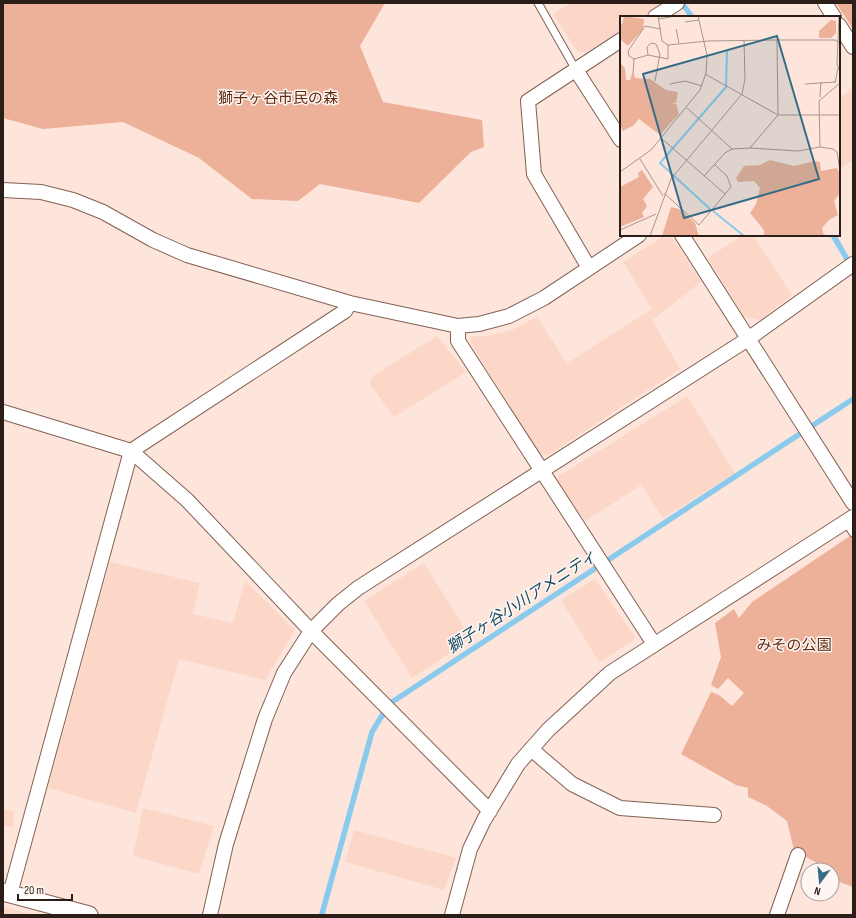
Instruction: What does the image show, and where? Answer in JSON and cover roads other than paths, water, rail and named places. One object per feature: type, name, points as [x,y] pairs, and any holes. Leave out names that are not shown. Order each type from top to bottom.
[{"type":"street","points":[[656,16],[676,3]]},
{"type":"street","points":[[825,3],[833,16]]},
{"type":"street","points":[[840,27],[853,47]]},
{"type":"street","points":[[590,268],[534,174],[528,101],[620,41]]},
{"type":"street","points":[[576,70],[620,138]]},
{"type":"street","points":[[3,190],[42,192],[74,200],[103,212],[153,240],[187,255],[350,303],[458,326],[479,324],[509,316],[544,298],[638,236]]},
{"type":"street","points":[[683,236],[853,503]]},
{"type":"street","points":[[210,915],[226,844],[265,719],[284,673],[311,631],[338,604],[358,588],[748,339],[853,264]]},
{"type":"street","points":[[89,915],[6,893],[131,450],[345,311],[350,303]]},
{"type":"street","points":[[458,326],[458,341],[654,644]]},
{"type":"street","points":[[3,412],[131,450],[187,500],[311,631],[490,811]]},
{"type":"street","points":[[452,915],[470,849],[490,811],[518,764],[548,730],[610,673],[654,644],[851,524]]},
{"type":"street","points":[[531,749],[572,784],[620,808],[714,815]]},
{"type":"street","points":[[777,915],[798,855]]},
{"type":"lane","points":[[538,3],[576,70]]},
{"type":"waterway","name":"獅子ヶ谷小川アメニティ","points":[[682,3],[691,16]]},
{"type":"waterway","name":"獅子ヶ谷小川アメニティ","points":[[834,236],[851,266]]},
{"type":"waterway","name":"獅子ヶ谷小川アメニティ","points":[[322,914],[372,732],[389,704],[853,399]]},
{"type":"park label","name":"獅子ヶ谷市民の森","points":[[278,98]]},
{"type":"park label","name":"みその公園","points":[[794,645]]}]
